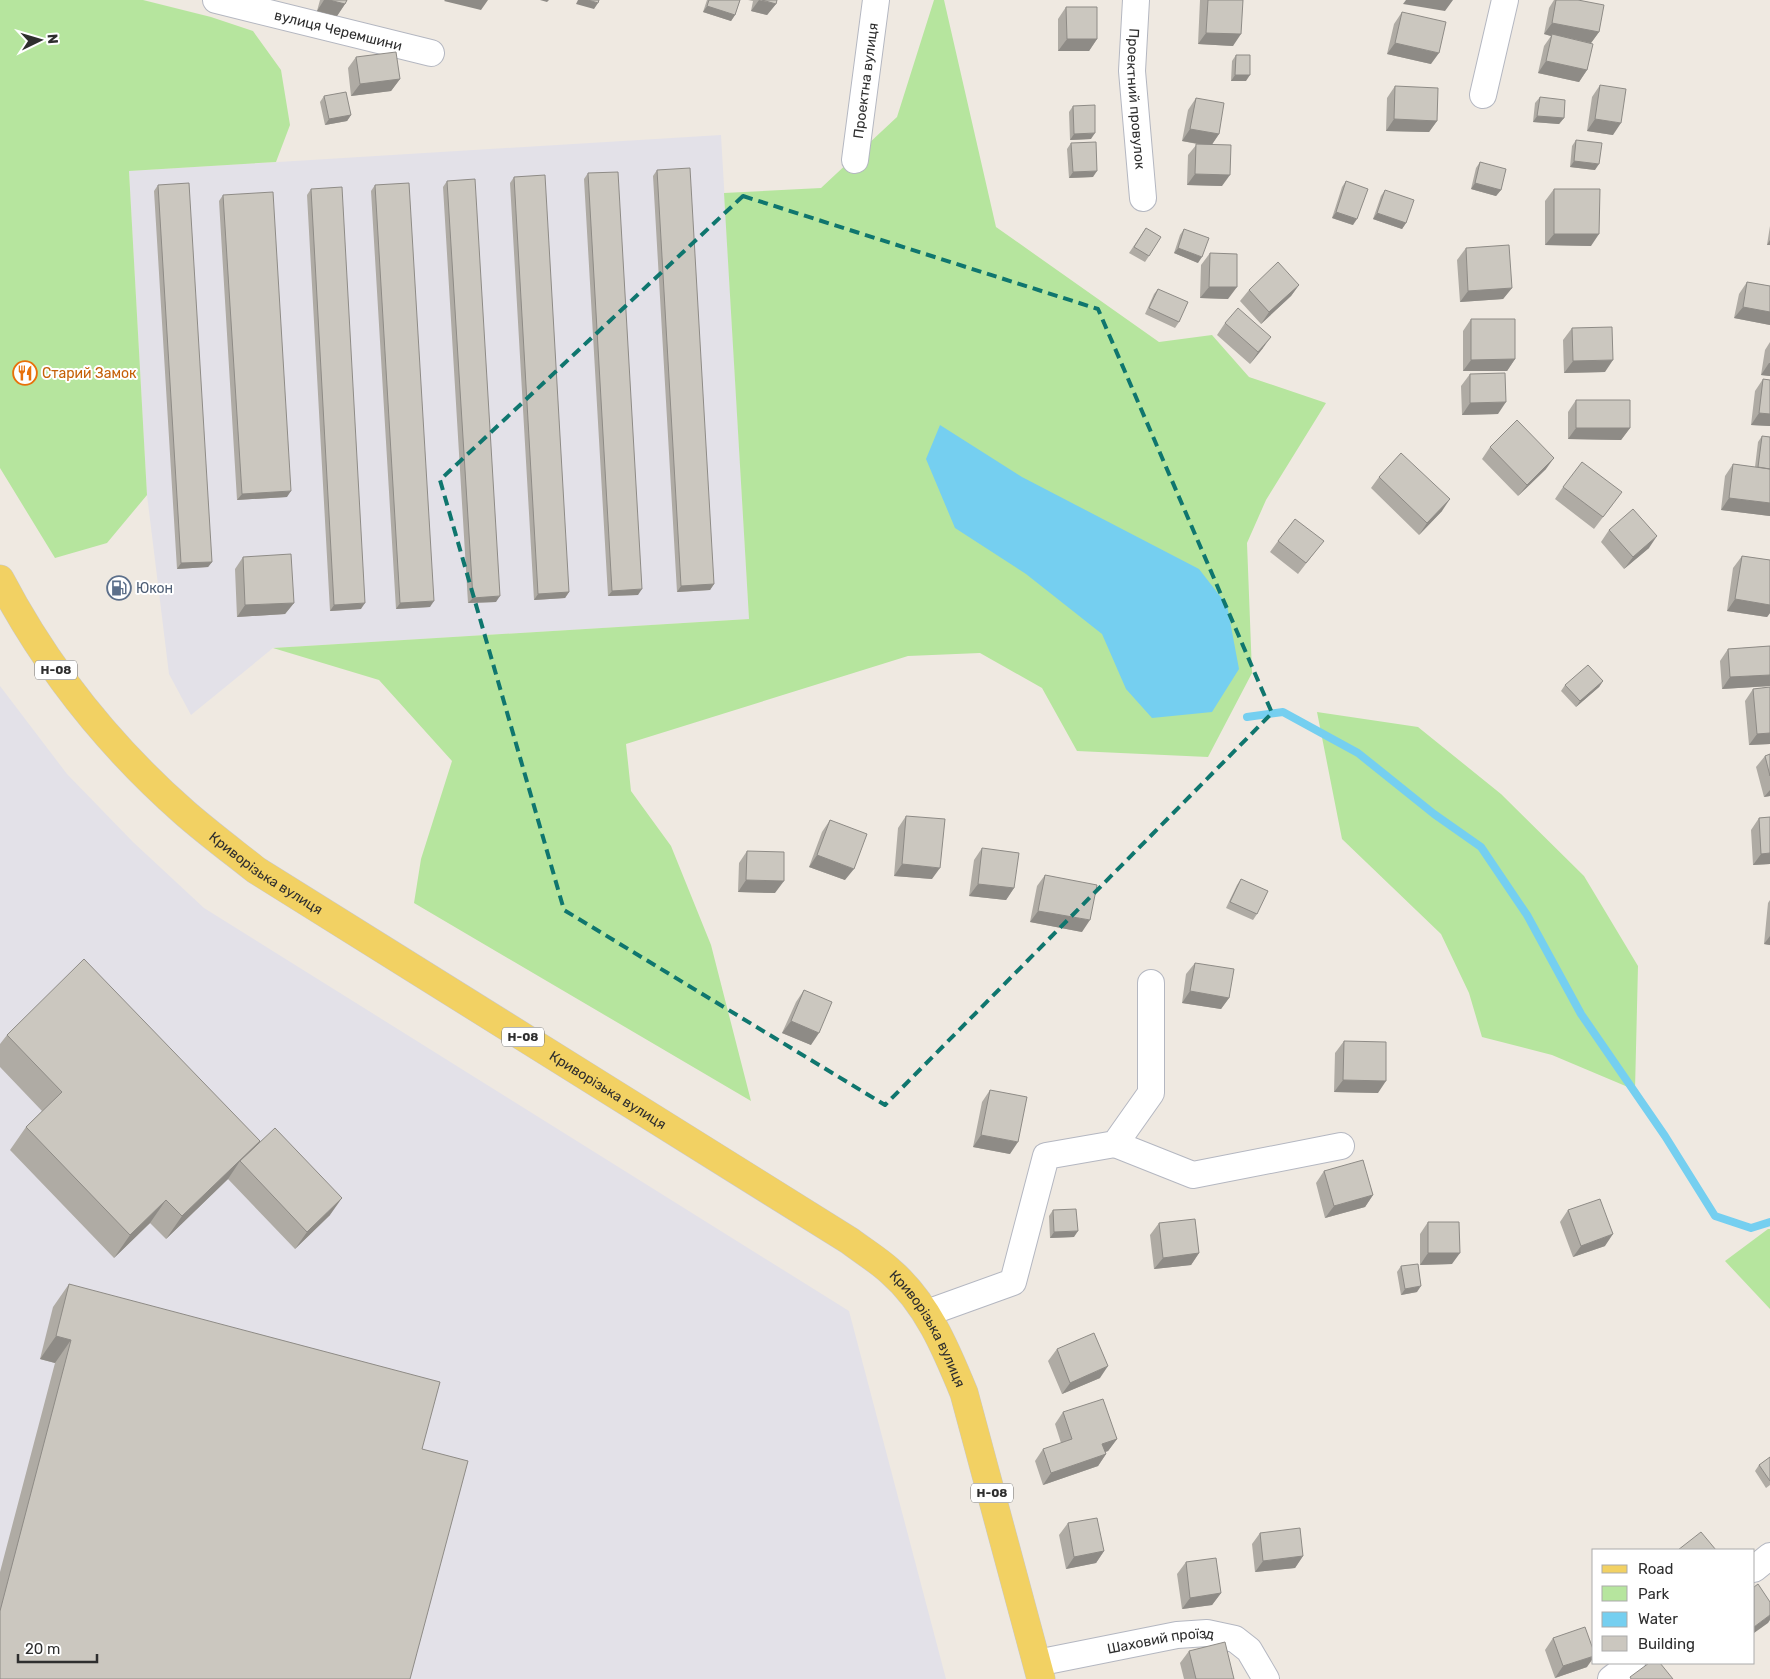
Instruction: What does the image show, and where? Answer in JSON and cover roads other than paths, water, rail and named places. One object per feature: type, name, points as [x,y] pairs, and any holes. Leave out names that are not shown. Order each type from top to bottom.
[{"type":"main road","name":"Криворізька вулиця","points":[[0,579],[23,623],[65,682],[124,753],[184,813],[256,870],[850,1241],[892,1272],[927,1313],[945,1347],[964,1392],[1039,1671]]},
{"type":"street","name":"вулиця Черемшини","points":[[216,0],[431,53]]},
{"type":"street","name":"Проектна вулиця","points":[[855,160],[876,0]]},
{"type":"street","name":"Проектний провулок","points":[[1136,0],[1132,71],[1143,198]]},
{"type":"street","points":[[1483,95],[1505,0]]},
{"type":"street","points":[[1115,1144],[1151,1093],[1151,983]]},
{"type":"street","points":[[927,1313],[1013,1282],[1046,1156],[1115,1144],[1193,1175],[1341,1146]]},
{"type":"street","points":[[1755,1568],[1770,1556]]},
{"type":"street","name":"Шаховий проїзд","points":[[1039,1671],[1177,1635],[1207,1633],[1235,1639],[1249,1650],[1266,1679]]},
{"type":"street","points":[[1611,1679],[1631,1664]]},
{"type":"water","points":[[940,425],[1022,477],[1199,569],[1227,605],[1239,669],[1212,712],[1152,718],[1126,689],[1102,634],[1026,574],[955,528],[926,459]]},
{"type":"waterway","points":[[1247,717],[1283,712],[1358,753],[1434,814],[1481,847],[1527,915],[1581,1014],[1665,1136],[1715,1216],[1751,1228],[1770,1222]]},
{"type":"place","name":"Старий Замок","points":[[25,373]]},
{"type":"place","name":"Юкон","points":[[119,588]]}]
